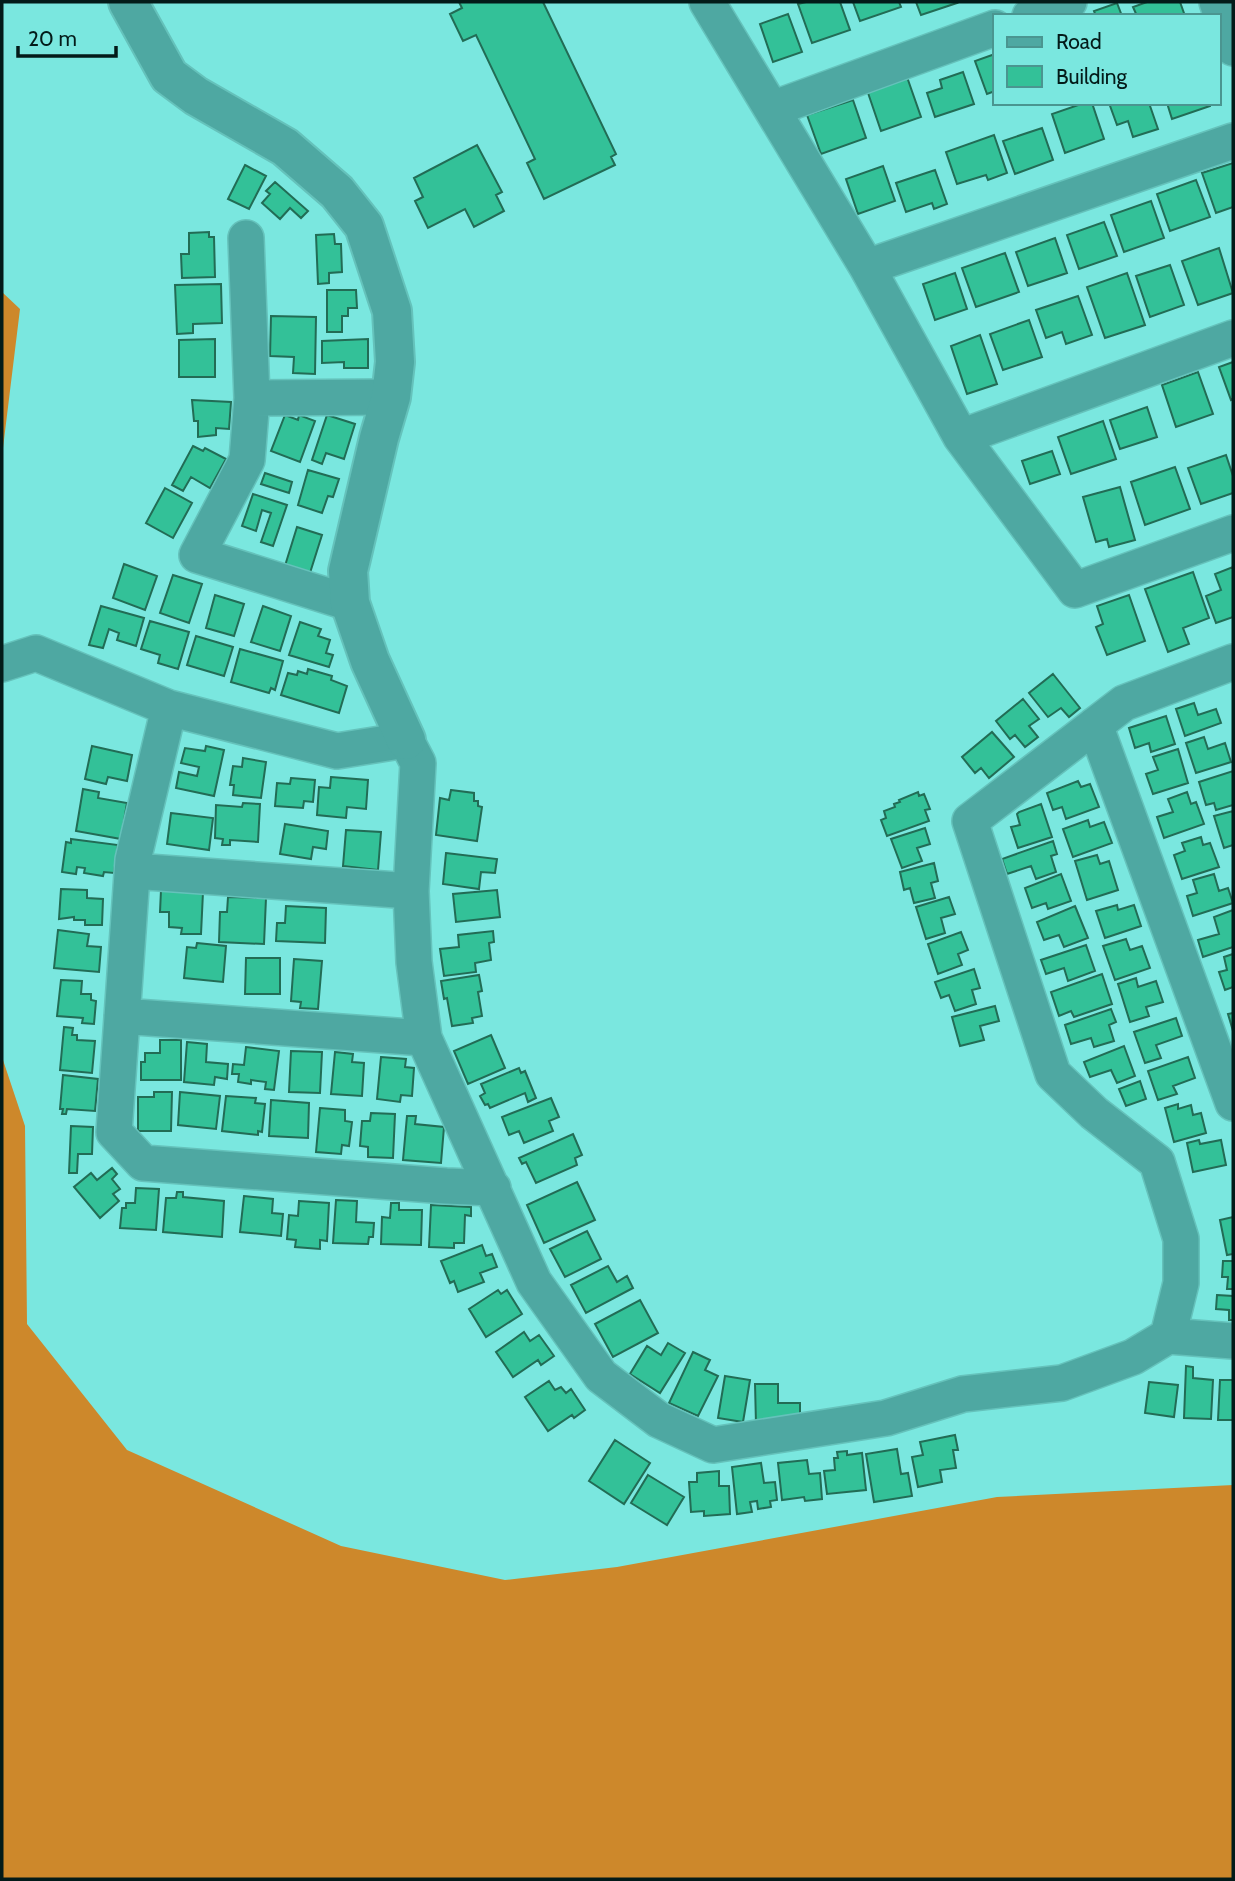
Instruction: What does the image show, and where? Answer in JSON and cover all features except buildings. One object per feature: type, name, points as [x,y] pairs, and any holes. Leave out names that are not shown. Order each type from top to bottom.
[{"type":"street","points":[[128,2],[169,76],[196,96],[285,147],[337,192],[364,226],[392,311],[396,362],[391,397],[348,571],[350,603],[370,661],[418,763],[411,891],[414,962],[424,1038],[494,1188],[534,1282],[601,1376],[659,1419],[713,1445],[886,1418],[963,1394],[1062,1383],[1133,1357],[1168,1336],[1233,1341]]},
{"type":"street","points":[[707,2],[867,267],[961,437],[1075,590],[1233,533]]},
{"type":"street","points":[[1036,14],[1069,2]]},
{"type":"street","points":[[1217,2],[1233,48]]},
{"type":"street","points":[[772,109],[993,29]]},
{"type":"street","points":[[867,267],[1233,141]]},
{"type":"street","points":[[246,237],[251,398],[247,460],[197,555],[350,603]]},
{"type":"street","points":[[961,437],[1233,338]]},
{"type":"street","points":[[251,398],[391,397]]},
{"type":"street","points":[[2,664],[36,653],[169,708],[337,751],[406,740]]},
{"type":"street","points":[[1168,1336],[1181,1283],[1181,1240],[1157,1162],[1094,1112],[1053,1074],[970,821],[1124,703],[1233,662]]},
{"type":"street","points":[[169,708],[133,860],[114,1132],[143,1163],[494,1188]]},
{"type":"street","points":[[1095,725],[1233,1103]]},
{"type":"street","points":[[133,871],[411,891]]},
{"type":"street","points":[[122,1016],[424,1038]]},
{"type":"shaded area","points":[[2,292],[20,309],[2,456]]},
{"type":"shaded area","points":[[2,1057],[25,1126],[27,1324],[127,1450],[341,1546],[505,1580],[617,1567],[997,1497],[1233,1485],[1233,1879],[2,1879]]}]
